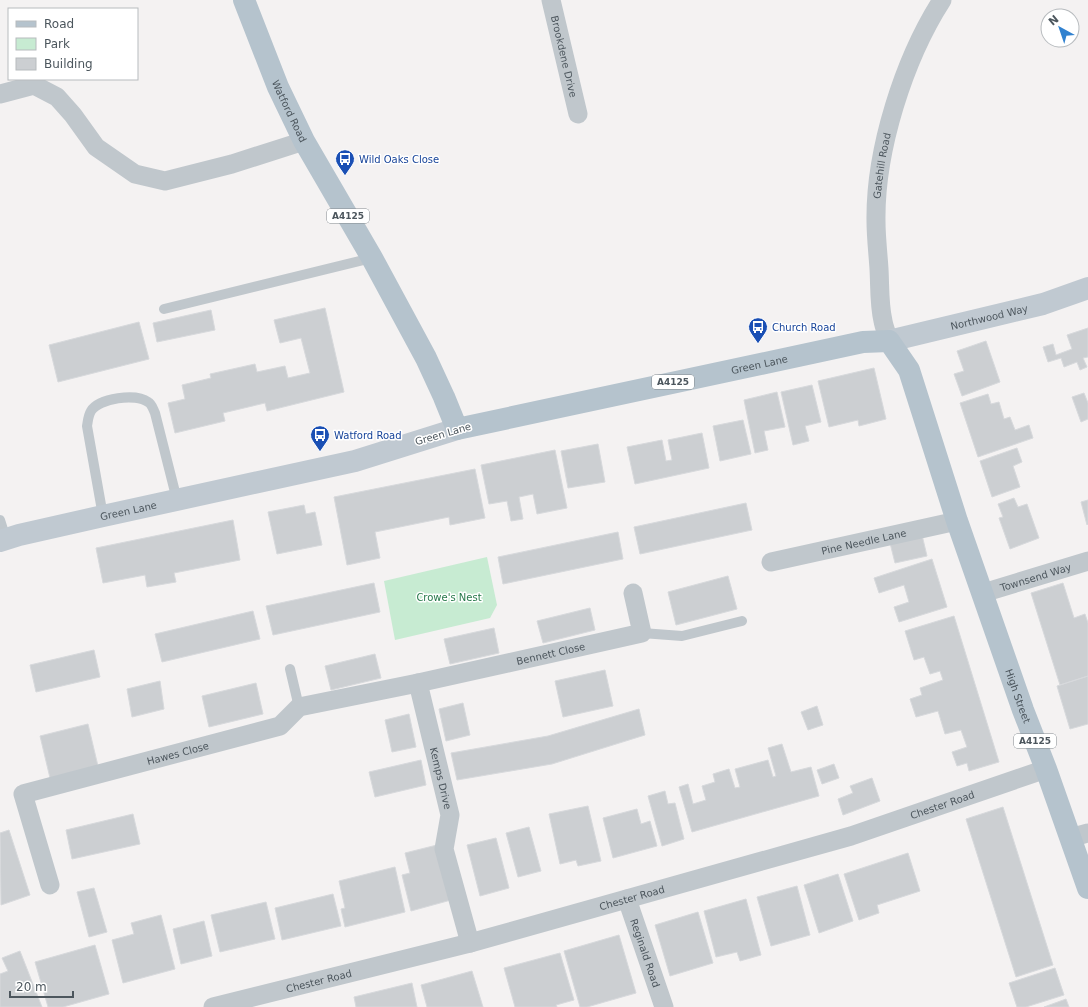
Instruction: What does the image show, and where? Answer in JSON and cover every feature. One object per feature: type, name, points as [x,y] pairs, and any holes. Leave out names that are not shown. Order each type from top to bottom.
[{"type":"main road","name":"Watford Road","points":[[244,0],[278,87],[304,141],[372,258],[426,358],[457,428]]},
{"type":"main road","name":"Northwood Way","points":[[889,341],[1043,304],[1088,288]]},
{"type":"main road","name":"Green Lane","points":[[2,533],[103,516],[355,461],[457,428],[863,342],[889,341]]},
{"type":"main road","name":"A4125","points":[[889,341],[909,370],[957,521],[983,593]]},
{"type":"main road","name":"High Street","points":[[983,593],[1023,710],[1046,769],[1079,836],[1088,888]]},
{"type":"street","name":"Brookdene Drive","points":[[551,0],[578,114]]},
{"type":"street","name":"Gatehill Road","points":[[889,341],[882,320],[876,221],[884,148],[904,77],[919,43],[942,0]]},
{"type":"street","points":[[0,94],[34,85],[57,97],[74,115],[96,147],[134,174],[165,181],[232,164],[304,141]]},
{"type":"street","name":"Pine Needle Lane","points":[[771,562],[957,521]]},
{"type":"street","name":"Townsend Way","points":[[983,593],[1088,561]]},
{"type":"street","points":[[633,593],[642,633]]},
{"type":"street","name":"Bennett Close","points":[[418,683],[642,633]]},
{"type":"street","points":[[299,707],[418,683]]},
{"type":"street","name":"Kemps Drive","points":[[418,683],[450,815],[444,849],[470,943]]},
{"type":"street","name":"Hawes Close","points":[[50,885],[23,794],[280,726],[299,707]]},
{"type":"street","name":"Chester Road","points":[[213,1007],[470,943],[851,836],[1046,769]]},
{"type":"street","name":"Reginald Road","points":[[628,899],[664,1007]]},
{"type":"lane","points":[[164,309],[372,258]]},
{"type":"lane","points":[[103,516],[88,419],[91,410],[99,404],[112,399],[142,398],[150,403],[155,412],[178,500]]},
{"type":"lane","points":[[642,633],[682,636],[742,620]]},
{"type":"lane","points":[[290,669],[299,707]]},
{"type":"green space","name":"Crowe's Nest","points":[[487,557],[497,605],[490,618],[395,640],[384,581]]},
{"type":"building","points":[[325,308],[344,392],[267,411],[265,403],[223,413],[225,421],[175,433],[168,403],[185,399],[182,385],[211,378],[210,374],[255,364],[257,372],[285,366],[288,378],[310,373],[301,338],[280,343],[274,320]]},
{"type":"building","points":[[211,310],[215,330],[157,342],[153,323]]},
{"type":"building","points":[[139,322],[149,359],[58,382],[49,345]]},
{"type":"building","points":[[1088,328],[1088,357],[1083,358],[1087,367],[1080,370],[1077,362],[1064,367],[1061,358],[1048,362],[1043,347],[1053,344],[1056,355],[1072,349],[1067,335]]},
{"type":"building","points":[[986,341],[1000,382],[962,396],[954,374],[964,371],[957,351]]},
{"type":"building","points":[[874,368],[886,419],[859,426],[858,420],[829,427],[818,381]]},
{"type":"building","points":[[812,385],[821,422],[805,426],[809,441],[793,445],[781,392]]},
{"type":"building","points":[[777,392],[785,427],[764,431],[768,450],[755,453],[744,400]]},
{"type":"building","points":[[1084,393],[1088,403],[1088,419],[1081,422],[1072,397]]},
{"type":"building","points":[[988,394],[991,404],[999,402],[1004,419],[1010,417],[1015,430],[1029,425],[1033,438],[978,457],[960,403]]},
{"type":"building","points":[[743,420],[751,454],[720,461],[713,426]]},
{"type":"building","points":[[702,433],[709,468],[635,484],[627,447],[662,440],[666,461],[672,460],[668,440]]},
{"type":"building","points":[[598,444],[605,482],[568,488],[561,451]]},
{"type":"building","points":[[1017,448],[1022,462],[1013,466],[1020,487],[992,497],[980,461]]},
{"type":"building","points":[[555,450],[567,508],[537,514],[533,494],[519,497],[523,519],[511,521],[507,501],[489,504],[481,465]]},
{"type":"building","points":[[475,469],[485,518],[450,525],[449,517],[375,532],[380,558],[347,565],[334,497]]},
{"type":"building","points":[[1014,498],[1018,507],[1027,504],[1039,538],[1010,549],[999,518],[1003,517],[998,504]]},
{"type":"building","points":[[1088,500],[1088,524],[1087,525],[1081,502]]},
{"type":"building","points":[[746,503],[752,530],[640,554],[634,527]]},
{"type":"building","points":[[304,505],[306,514],[315,512],[322,545],[277,554],[268,512]]},
{"type":"building","points":[[233,520],[240,560],[174,573],[176,582],[147,587],[145,575],[103,583],[96,548]]},
{"type":"building","points":[[618,532],[623,559],[503,584],[498,557]]},
{"type":"building","points":[[922,535],[927,556],[895,563],[890,543]]},
{"type":"building","points":[[932,559],[947,607],[899,622],[894,607],[909,602],[904,585],[879,593],[874,578]]},
{"type":"building","points":[[728,576],[737,609],[676,625],[668,592]]},
{"type":"building","points":[[374,583],[380,612],[273,635],[266,606]]},
{"type":"building","points":[[1063,583],[1074,618],[1085,614],[1088,623],[1088,676],[1060,685],[1031,593]]},
{"type":"building","points":[[590,608],[595,630],[543,643],[537,621]]},
{"type":"building","points":[[253,611],[260,639],[162,662],[155,634]]},
{"type":"building","points":[[954,616],[999,762],[969,771],[967,763],[957,766],[952,752],[967,747],[961,730],[945,734],[938,711],[916,717],[910,699],[922,695],[920,688],[943,680],[940,671],[930,674],[924,657],[914,660],[905,631]]},
{"type":"building","points":[[494,628],[499,653],[450,664],[444,639]]},
{"type":"building","points":[[94,650],[100,677],[36,692],[30,665]]},
{"type":"building","points":[[375,654],[381,678],[331,690],[325,666]]},
{"type":"building","points":[[605,670],[613,706],[563,717],[555,681]]},
{"type":"building","points":[[1088,676],[1088,724],[1070,729],[1057,686]]},
{"type":"building","points":[[160,681],[164,709],[132,717],[127,689]]},
{"type":"building","points":[[256,683],[263,714],[209,727],[202,696]]},
{"type":"building","points":[[463,703],[470,735],[446,741],[439,709]]},
{"type":"building","points":[[817,706],[823,725],[808,730],[801,712]]},
{"type":"building","points":[[639,709],[645,735],[552,764],[457,780],[451,753],[548,736]]},
{"type":"building","points":[[409,714],[416,747],[392,752],[385,720]]},
{"type":"building","points":[[88,724],[98,766],[50,778],[40,736]]},
{"type":"building","points":[[782,744],[791,772],[811,767],[819,796],[692,832],[679,787],[688,784],[693,804],[706,800],[702,786],[715,782],[713,774],[729,769],[735,788],[740,787],[735,769],[768,760],[773,777],[776,776],[768,748]]},
{"type":"building","points":[[421,760],[426,785],[375,797],[369,772]]},
{"type":"building","points":[[834,764],[839,778],[822,784],[817,770]]},
{"type":"building","points":[[872,778],[880,801],[843,815],[838,799],[853,793],[850,786]]},
{"type":"building","points":[[665,791],[668,804],[675,803],[684,839],[662,846],[648,796]]},
{"type":"building","points":[[588,806],[601,861],[578,866],[576,860],[560,864],[549,814]]},
{"type":"building","points":[[1003,807],[1053,965],[1016,977],[966,819]]},
{"type":"building","points":[[637,809],[641,824],[650,821],[657,846],[613,858],[603,818]]},
{"type":"building","points":[[133,814],[140,844],[72,859],[66,830]]},
{"type":"building","points":[[529,827],[541,871],[518,877],[506,833]]},
{"type":"building","points":[[9,830],[30,895],[1,905],[0,833]]},
{"type":"building","points":[[496,838],[509,888],[480,896],[467,845]]},
{"type":"building","points":[[437,845],[451,900],[411,911],[402,875],[410,873],[405,853]]},
{"type":"building","points":[[908,853],[920,891],[877,905],[879,913],[859,920],[844,874]]},
{"type":"building","points":[[395,867],[405,912],[345,927],[341,909],[345,908],[339,881]]},
{"type":"building","points":[[838,874],[853,921],[819,933],[804,885]]},
{"type":"building","points":[[797,886],[810,935],[771,946],[757,897]]},
{"type":"building","points":[[94,888],[107,932],[89,937],[77,892]]},
{"type":"building","points":[[333,894],[341,926],[282,940],[275,908]]},
{"type":"building","points":[[746,899],[761,955],[740,961],[737,952],[716,957],[704,911]]},
{"type":"building","points":[[266,902],[275,939],[220,952],[211,915]]},
{"type":"building","points":[[698,912],[713,963],[670,976],[655,925]]},
{"type":"building","points":[[161,915],[175,969],[123,983],[112,940],[134,934],[131,923]]},
{"type":"building","points":[[204,921],[212,956],[181,964],[173,929]]},
{"type":"building","points":[[619,935],[636,993],[587,1007],[580,1007],[564,951]]},
{"type":"building","points":[[95,945],[109,994],[63,1007],[48,1007],[35,962]]},
{"type":"building","points":[[20,951],[42,1007],[0,1007],[0,974],[8,971],[2,958]]},
{"type":"building","points":[[560,953],[574,1000],[556,1005],[557,1007],[515,1007],[504,968]]},
{"type":"building","points":[[1055,968],[1064,995],[1026,1007],[1017,1007],[1009,983]]},
{"type":"building","points":[[472,971],[483,1007],[427,1007],[421,985]]},
{"type":"building","points":[[412,983],[417,1007],[356,1007],[354,997]]},
{"type":"building","points":[[1066,999],[1069,1007],[1044,1007]]},
{"type":"place","name":"Wild Oaks Close","points":[[345,176]]},
{"type":"place","name":"Church Road","points":[[758,344]]},
{"type":"place","name":"Watford Road","points":[[320,452]]}]
